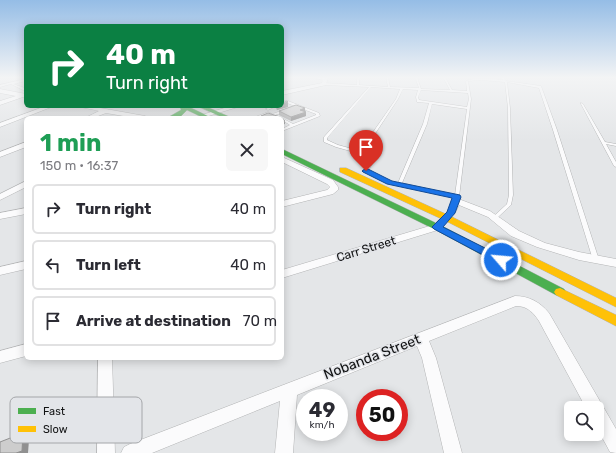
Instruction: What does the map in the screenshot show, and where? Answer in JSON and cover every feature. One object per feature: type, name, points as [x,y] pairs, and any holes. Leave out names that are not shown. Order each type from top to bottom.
[{"type":"main road","points":[[176,116],[182,114],[184,111],[183,108]]},
{"type":"main road","points":[[189,108],[210,115]]},
{"type":"main road","points":[[202,108],[210,115]]},
{"type":"main road","points":[[284,143],[447,218],[542,264],[616,303]]},
{"type":"main road","points":[[284,152],[437,227],[616,321]]},
{"type":"street","points":[[0,103],[17,98]]},
{"type":"street","points":[[24,116],[46,108]]},
{"type":"street","points":[[89,108],[134,116]]},
{"type":"street","points":[[210,115],[232,108]]},
{"type":"street","points":[[93,116],[105,111]]},
{"type":"street","points":[[0,125],[24,116]]},
{"type":"street","points":[[0,155],[24,145]]},
{"type":"street","points":[[284,160],[330,182],[334,187],[334,190],[330,192],[284,204]]},
{"type":"street","points":[[0,197],[24,185]]},
{"type":"street","points":[[447,218],[457,199],[495,217],[521,236],[553,248],[596,260],[616,263]]},
{"type":"street","points":[[0,216],[24,211]]},
{"type":"street","name":"Carr Street","points":[[284,273],[437,227],[447,218]]},
{"type":"street","points":[[0,271],[24,265]]},
{"type":"street","name":"Nobanda Street","points":[[130,453],[515,301],[523,301],[533,305],[544,318],[591,401]]},
{"type":"street","points":[[421,338],[435,376],[453,453]]},
{"type":"street","points":[[0,357],[24,351]]},
{"type":"street","points":[[105,360],[105,397]]},
{"type":"street","points":[[284,453],[289,390]]},
{"type":"street","points":[[604,425],[616,446]]},
{"type":"street","points":[[106,443],[106,453]]},
{"type":"lane","points":[[360,98],[325,139],[331,144],[362,152],[374,157],[366,169],[367,172],[383,180],[457,199],[469,98]]},
{"type":"lane","points":[[362,152],[397,98]]},
{"type":"lane","points":[[417,98],[418,101],[469,108]]},
{"type":"lane","points":[[495,217],[508,204],[511,195],[511,152],[507,98]]},
{"type":"lane","points":[[544,98],[596,260]]},
{"type":"lane","points":[[284,103],[288,102],[318,114],[318,116],[293,124],[284,129]]},
{"type":"lane","points":[[284,103],[293,106],[293,108]]},
{"type":"lane","points":[[400,184],[425,124],[431,103]]},
{"type":"lane","points":[[582,104],[616,166]]},
{"type":"lane","points":[[267,108],[270,114],[274,116]]},
{"type":"lane","points":[[262,116],[286,110]]},
{"type":"lane","points":[[284,120],[293,124]]},
{"type":"lane","points":[[604,143],[616,145]]},
{"type":"building","points":[[296,105],[305,108],[300,110],[306,112],[291,117],[279,111]]},
{"type":"building","points":[[268,113],[276,116],[261,116]]},
{"type":"building","points":[[10,438],[10,443],[22,443],[22,451],[16,453],[0,453],[0,442]]},
{"type":"traffic: fast","points":[[176,116],[184,111],[184,108]]},
{"type":"traffic: fast","points":[[187,108],[205,116]]},
{"type":"traffic: fast","points":[[205,108],[224,116]]},
{"type":"traffic: fast","points":[[284,152],[437,227],[560,292]]},
{"type":"traffic: slow","points":[[343,170],[447,218],[616,303]]},
{"type":"traffic: slow","points":[[560,292],[616,321]]},
{"type":"route","points":[[366,171],[390,182],[414,186],[457,197],[451,213],[437,227],[501,260]]}]
